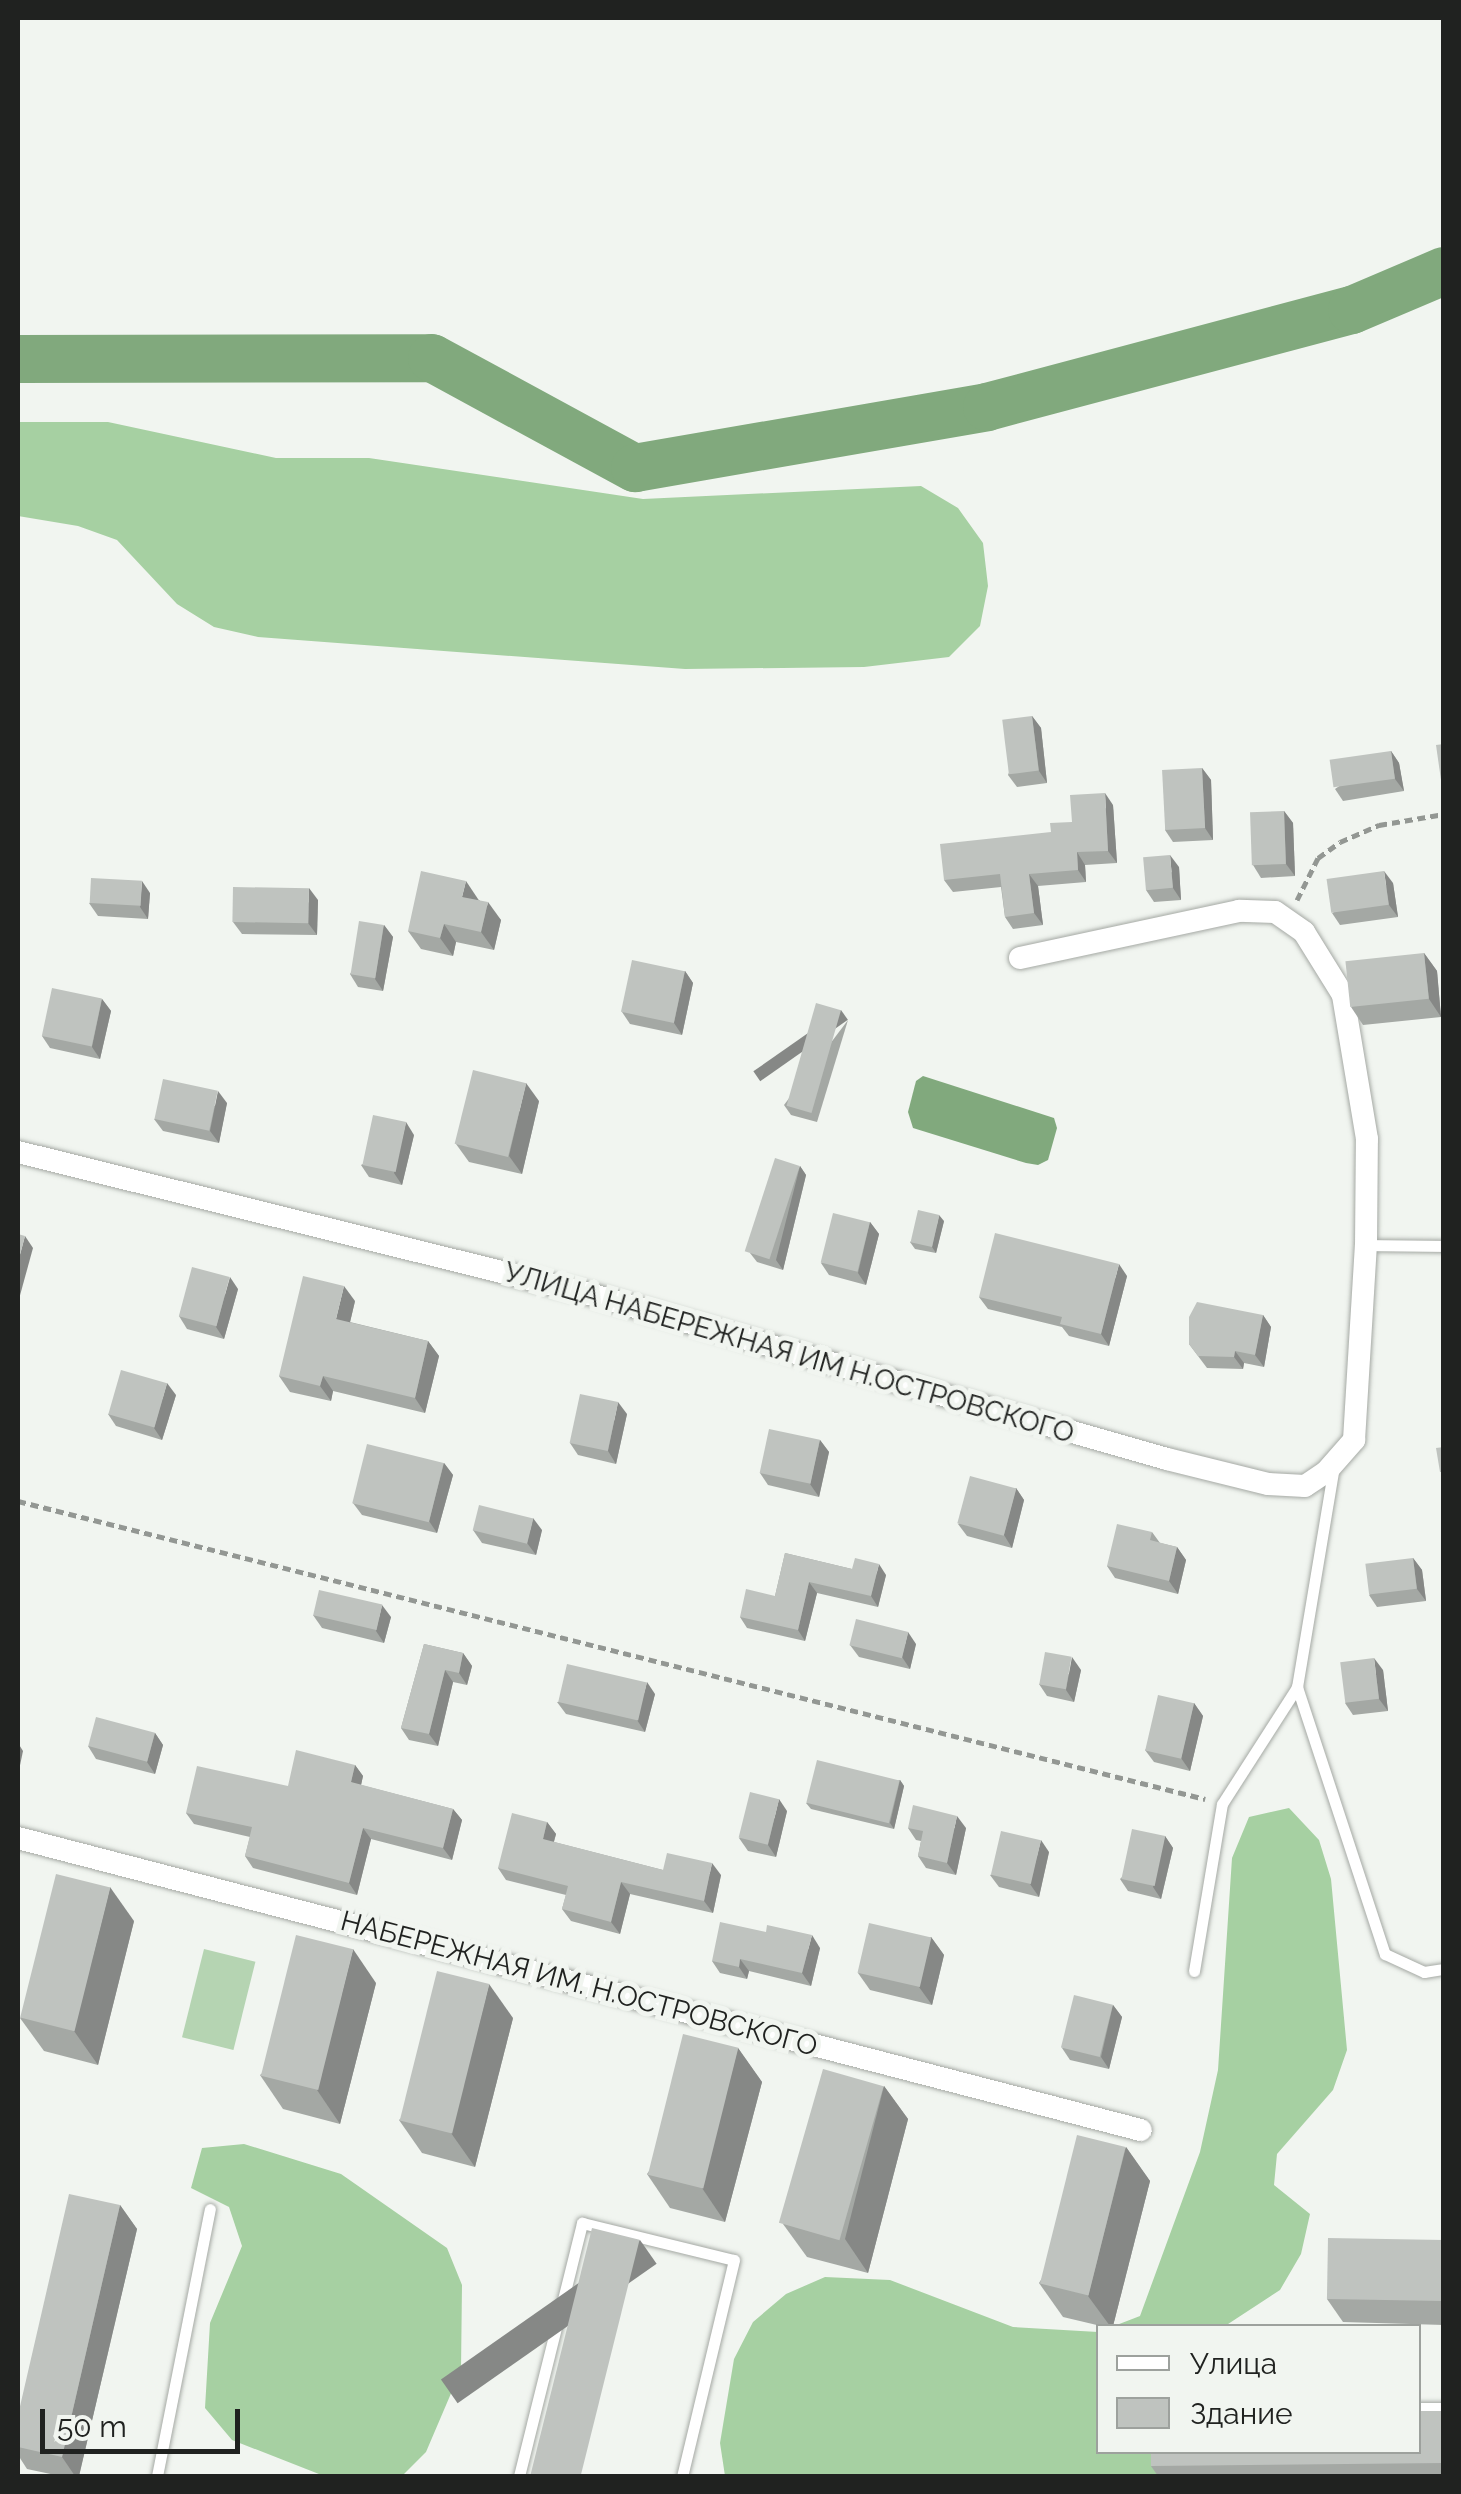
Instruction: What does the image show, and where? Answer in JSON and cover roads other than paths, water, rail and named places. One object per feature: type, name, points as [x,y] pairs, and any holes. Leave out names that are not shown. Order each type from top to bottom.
[{"type":"street","points":[[1020,958],[1239,912],[1275,912],[1304,932],[1344,995],[1367,1139],[1366,1245],[1354,1440],[1335,1462]]},
{"type":"street","name":"УЛИЦА НАБЕРЕЖНАЯ ИМ Н.ОСТРОВСКОГО","points":[[18,1152],[586,1293],[1167,1460],[1268,1484],[1305,1486],[1335,1462]]},
{"type":"street","name":"НАБЕРЕЖНАЯ ИМ. Н.ОСТРОВСКОГО","points":[[18,1838],[1141,2130]]},
{"type":"lane","points":[[1366,1245],[1444,1246]]},
{"type":"lane","points":[[1194,1971],[1222,1804],[1297,1687],[1335,1462]]},
{"type":"lane","points":[[1297,1687],[1385,1954],[1424,1972],[1444,1969]]},
{"type":"lane","points":[[157,2476],[210,2209]]},
{"type":"lane","points":[[519,2476],[582,2223],[734,2260],[682,2476]]},
{"type":"waterway","points":[[18,359],[432,358],[635,468],[987,407],[1352,310],[1444,271]]}]
